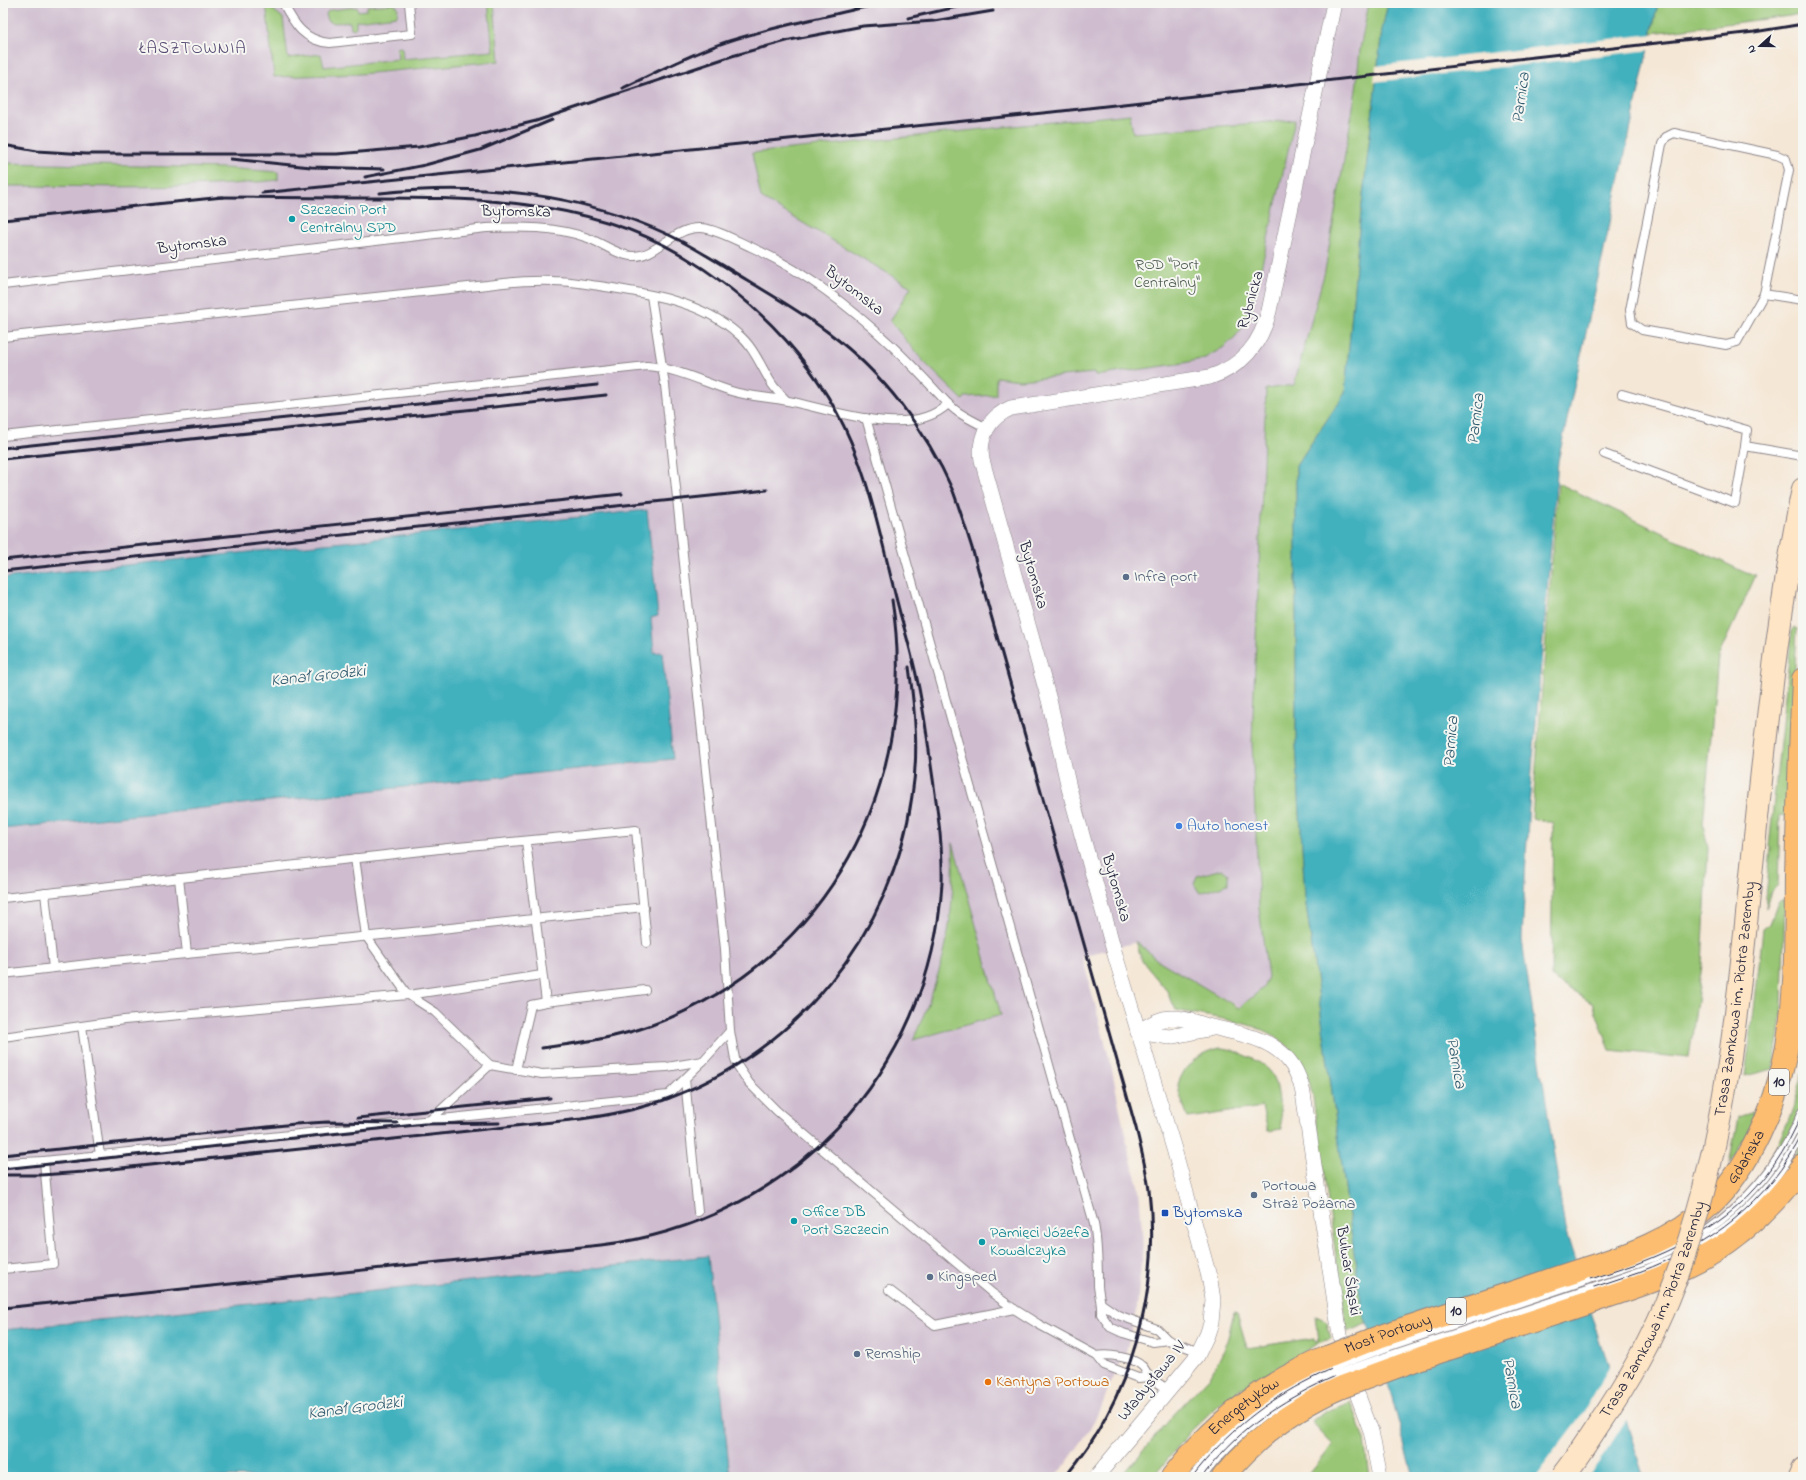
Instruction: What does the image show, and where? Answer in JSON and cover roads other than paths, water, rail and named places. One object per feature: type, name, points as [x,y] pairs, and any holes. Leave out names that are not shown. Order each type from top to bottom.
[{"type":"main road","name":"Trasa Zamkowa im. Piotra Zaremby","points":[[1562,1477],[1604,1417],[1640,1358],[1668,1298],[1695,1222],[1707,1175],[1721,1109],[1742,966],[1778,627],[1787,567],[1803,489]]},
{"type":"main road","name":"Gdańska","points":[[1588,1285],[1636,1251],[1675,1232],[1709,1207],[1739,1171],[1750,1154],[1767,1119],[1782,1073],[1792,1021],[1799,955],[1796,879],[1799,754],[1803,680]]},
{"type":"main road","name":"10","points":[[1588,1285],[1673,1274],[1718,1250],[1757,1220],[1780,1196],[1803,1166]]},
{"type":"main road","name":"Most Portowy","points":[[1340,1376],[1381,1336],[1588,1285]]},
{"type":"main road","name":"Most Portowy","points":[[1340,1376],[1413,1361],[1588,1285]]},
{"type":"main road","name":"Energetyków","points":[[1172,1477],[1200,1443],[1243,1404],[1266,1388],[1296,1370],[1340,1376]]},
{"type":"main road","name":"Energetyków","points":[[1223,1477],[1242,1455],[1276,1425],[1315,1399],[1340,1376]]},
{"type":"main road","points":[[1800,1477],[1803,1470]]},
{"type":"street","name":"Rybnicka","points":[[987,428],[998,415],[1015,407],[1216,375],[1236,364],[1253,348],[1264,330],[1269,311],[1334,3]]},
{"type":"street","name":"Bytomska","points":[[987,428],[982,441],[982,460],[1049,700],[1070,788],[1155,1089]]},
{"type":"street","name":"Gdańska","points":[[1796,879],[1803,900]]},
{"type":"street","name":"Bulwar Śląski","points":[[1138,1032],[1152,1024],[1172,1018],[1186,1019],[1215,1028],[1248,1034],[1264,1041],[1284,1056],[1298,1076],[1303,1088],[1324,1240],[1340,1335]]},
{"type":"street","name":"Władysława IV","points":[[1096,1477],[1199,1352],[1207,1335],[1211,1319],[1213,1304],[1212,1285],[1155,1089]]},
{"type":"street","points":[[1340,1376],[1371,1431],[1380,1477]]},
{"type":"lane","points":[[283,3],[293,22],[307,36],[318,42],[330,43],[412,34],[409,3]]},
{"type":"lane","points":[[1674,133],[1777,155],[1786,159],[1789,170],[1764,294],[1737,342],[1726,345],[1642,330],[1632,323],[1630,310],[1662,144],[1666,137],[1674,133]]},
{"type":"lane","name":"Bytomska","points":[[3,285],[486,228],[547,228],[587,237],[629,256],[634,256],[656,248],[671,236],[686,230],[700,228],[732,239],[763,253],[795,270],[845,303],[892,346],[948,404],[961,414],[987,428]]},
{"type":"lane","points":[[3,336],[522,281],[568,282],[618,289],[651,296],[694,307],[717,317],[750,346],[773,384],[786,400]]},
{"type":"lane","points":[[1764,294],[1803,300]]},
{"type":"lane","points":[[651,296],[662,368],[724,949],[730,1032],[737,1065],[757,1092],[850,1174],[992,1293],[1038,1324],[1097,1356],[1104,1365],[1138,1378],[1149,1377]]},
{"type":"lane","points":[[3,436],[647,366],[662,368],[732,392],[759,398],[786,400],[866,418],[896,422],[908,421],[939,412],[948,404]]},
{"type":"lane","points":[[1604,454],[1735,503],[1747,430],[1622,394]]},
{"type":"lane","points":[[866,418],[1094,1224],[1098,1260],[1099,1292],[1102,1304],[1101,1314],[1105,1321],[1114,1329],[1152,1342],[1168,1340]]},
{"type":"lane","points":[[1745,446],[1803,456]]},
{"type":"lane","points":[[3,898],[355,858],[636,830],[647,943]]},
{"type":"lane","points":[[526,841],[546,1002]]},
{"type":"lane","points":[[355,858],[366,936],[408,995],[435,1012],[490,1065],[542,1074],[666,1067],[703,1061]]},
{"type":"lane","points":[[179,878],[188,954]]},
{"type":"lane","points":[[45,893],[53,968]]},
{"type":"lane","points":[[3,974],[644,907]]},
{"type":"lane","points":[[3,1036],[124,1020],[408,995],[542,975]]},
{"type":"lane","points":[[516,1070],[530,1005],[645,990]]},
{"type":"lane","points":[[82,1026],[100,1155]]},
{"type":"lane","points":[[3,1163],[44,1161],[668,1095],[730,1032]]},
{"type":"lane","points":[[430,1120],[490,1065]]},
{"type":"lane","points":[[685,1079],[698,1212]]},
{"type":"lane","points":[[1588,1285],[1671,1250],[1704,1233],[1728,1215],[1745,1200],[1770,1171],[1787,1144],[1803,1111]]},
{"type":"lane","points":[[1588,1285],[1674,1258],[1697,1246],[1725,1228],[1747,1209],[1769,1185],[1786,1162],[1803,1133]]},
{"type":"lane","points":[[3,1269],[53,1264],[44,1161]]},
{"type":"lane","points":[[889,1290],[935,1325],[1014,1309]]},
{"type":"lane","points":[[1102,1304],[1118,1315],[1157,1329],[1168,1340],[1199,1352]]},
{"type":"lane","points":[[1097,1356],[1109,1354],[1142,1365],[1149,1377],[1169,1390]]},
{"type":"lane","points":[[1192,1477],[1222,1442],[1262,1407],[1295,1386],[1340,1376]]},
{"type":"lane","points":[[1202,1477],[1233,1441],[1259,1419],[1294,1395],[1340,1376]]},
{"type":"water","name":"Parnica","points":[[1388,3],[1658,3],[1558,461],[1528,818],[1522,940],[1565,1229],[1644,1477],[1413,1477],[1390,1390],[1362,1310],[1305,897],[1296,745],[1296,466],[1345,393],[1359,231],[1382,30]]},
{"type":"water","name":"Kanał Grodzki","points":[[647,510],[658,616],[651,618],[654,653],[662,652],[673,759],[3,829],[3,578]]},
{"type":"water","name":"Kanał Grodzki","points":[[708,1256],[730,1477],[3,1477],[3,1330]]},
{"type":"tram line","points":[[1192,1477],[1220,1445],[1249,1418],[1279,1397],[1344,1363],[1636,1264],[1691,1239],[1715,1224],[1737,1207],[1757,1187],[1774,1165],[1789,1140],[1803,1111]]},
{"type":"tram line","points":[[1202,1477],[1227,1447],[1255,1422],[1318,1384],[1351,1369],[1386,1356],[1639,1272],[1690,1249],[1735,1219],[1755,1201],[1789,1158],[1803,1133]]},
{"type":"railway","points":[[623,88],[688,57],[729,41],[786,25],[882,3]]},
{"type":"railway","points":[[908,18],[974,3]]},
{"type":"railway","points":[[3,145],[37,151],[86,154],[337,154],[419,147],[475,136],[536,121],[732,56],[790,40],[863,26],[934,21],[993,11]]},
{"type":"railway","points":[[262,193],[1062,111],[1754,32],[1803,24]]},
{"type":"railway","points":[[365,177],[425,165],[480,150],[552,120]]},
{"type":"railway","points":[[231,159],[311,167],[384,169]]},
{"type":"railway","points":[[380,193],[455,189],[528,194],[564,200],[599,209],[634,220],[669,235],[689,245],[789,305],[849,349],[885,384],[901,404],[930,446],[942,468],[961,512],[972,548],[1136,1128],[1149,1190],[1152,1228],[1150,1266],[1145,1305],[1136,1342],[1124,1379],[1108,1413],[1088,1446],[1065,1477]]},
{"type":"railway","points":[[218,197],[338,198]]},
{"type":"railway","points":[[3,220],[223,197]]},
{"type":"railway","points":[[3,1308],[601,1245],[669,1231],[732,1206],[789,1171],[838,1127],[879,1075],[911,1017],[932,952],[942,883],[942,857],[935,792],[917,677],[864,476],[843,425],[827,395],[808,367],[786,340],[736,293],[680,254],[640,234],[599,220],[556,209],[512,203],[423,198],[334,198]]},
{"type":"railway","points":[[3,448],[597,385]]},
{"type":"railway","points":[[3,459],[606,395]]},
{"type":"railway","points":[[3,571],[767,490]]},
{"type":"railway","points":[[3,560],[622,494]]},
{"type":"railway","points":[[542,1048],[597,1040],[638,1030],[714,996],[768,957],[813,910],[849,857],[875,798],[892,734],[897,668],[892,600]]},
{"type":"railway","points":[[3,1175],[41,1175],[84,1172],[581,1119],[644,1107],[712,1079],[756,1052],[795,1020],[830,982],[860,940],[884,895],[901,847],[914,780],[916,748],[913,699],[909,667]]},
{"type":"railway","points":[[358,1118],[550,1098]]},
{"type":"railway","points":[[3,1155],[295,1124],[327,1122],[397,1123]]},
{"type":"railway","points":[[3,1169],[424,1124],[499,1123]]},
{"type":"place","name":"Szczecin Port Centralny SPD","points":[[292,219]]},
{"type":"place","name":"Infra port","points":[[1126,577]]},
{"type":"place","name":"Auto honest","points":[[1179,826]]},
{"type":"place","name":"Portowa Straż Pożarna","points":[[1254,1195]]},
{"type":"place","name":"Bytomska","points":[[1165,1213]]},
{"type":"place","name":"Office DB Port Szczecin","points":[[794,1221]]},
{"type":"place","name":"Pamięci Józefa Kowalczyka","points":[[982,1242]]},
{"type":"place","name":"Kingsped","points":[[930,1277]]},
{"type":"place","name":"Remship","points":[[857,1354]]},
{"type":"place","name":"Kantyna Portowa","points":[[988,1382]]},
{"type":"district","name":"ŁASZTOWNIA","points":[[193,48]]},
{"type":"park label","name":"ROD \"Port Centralny\"","points":[[1167,274]]}]
